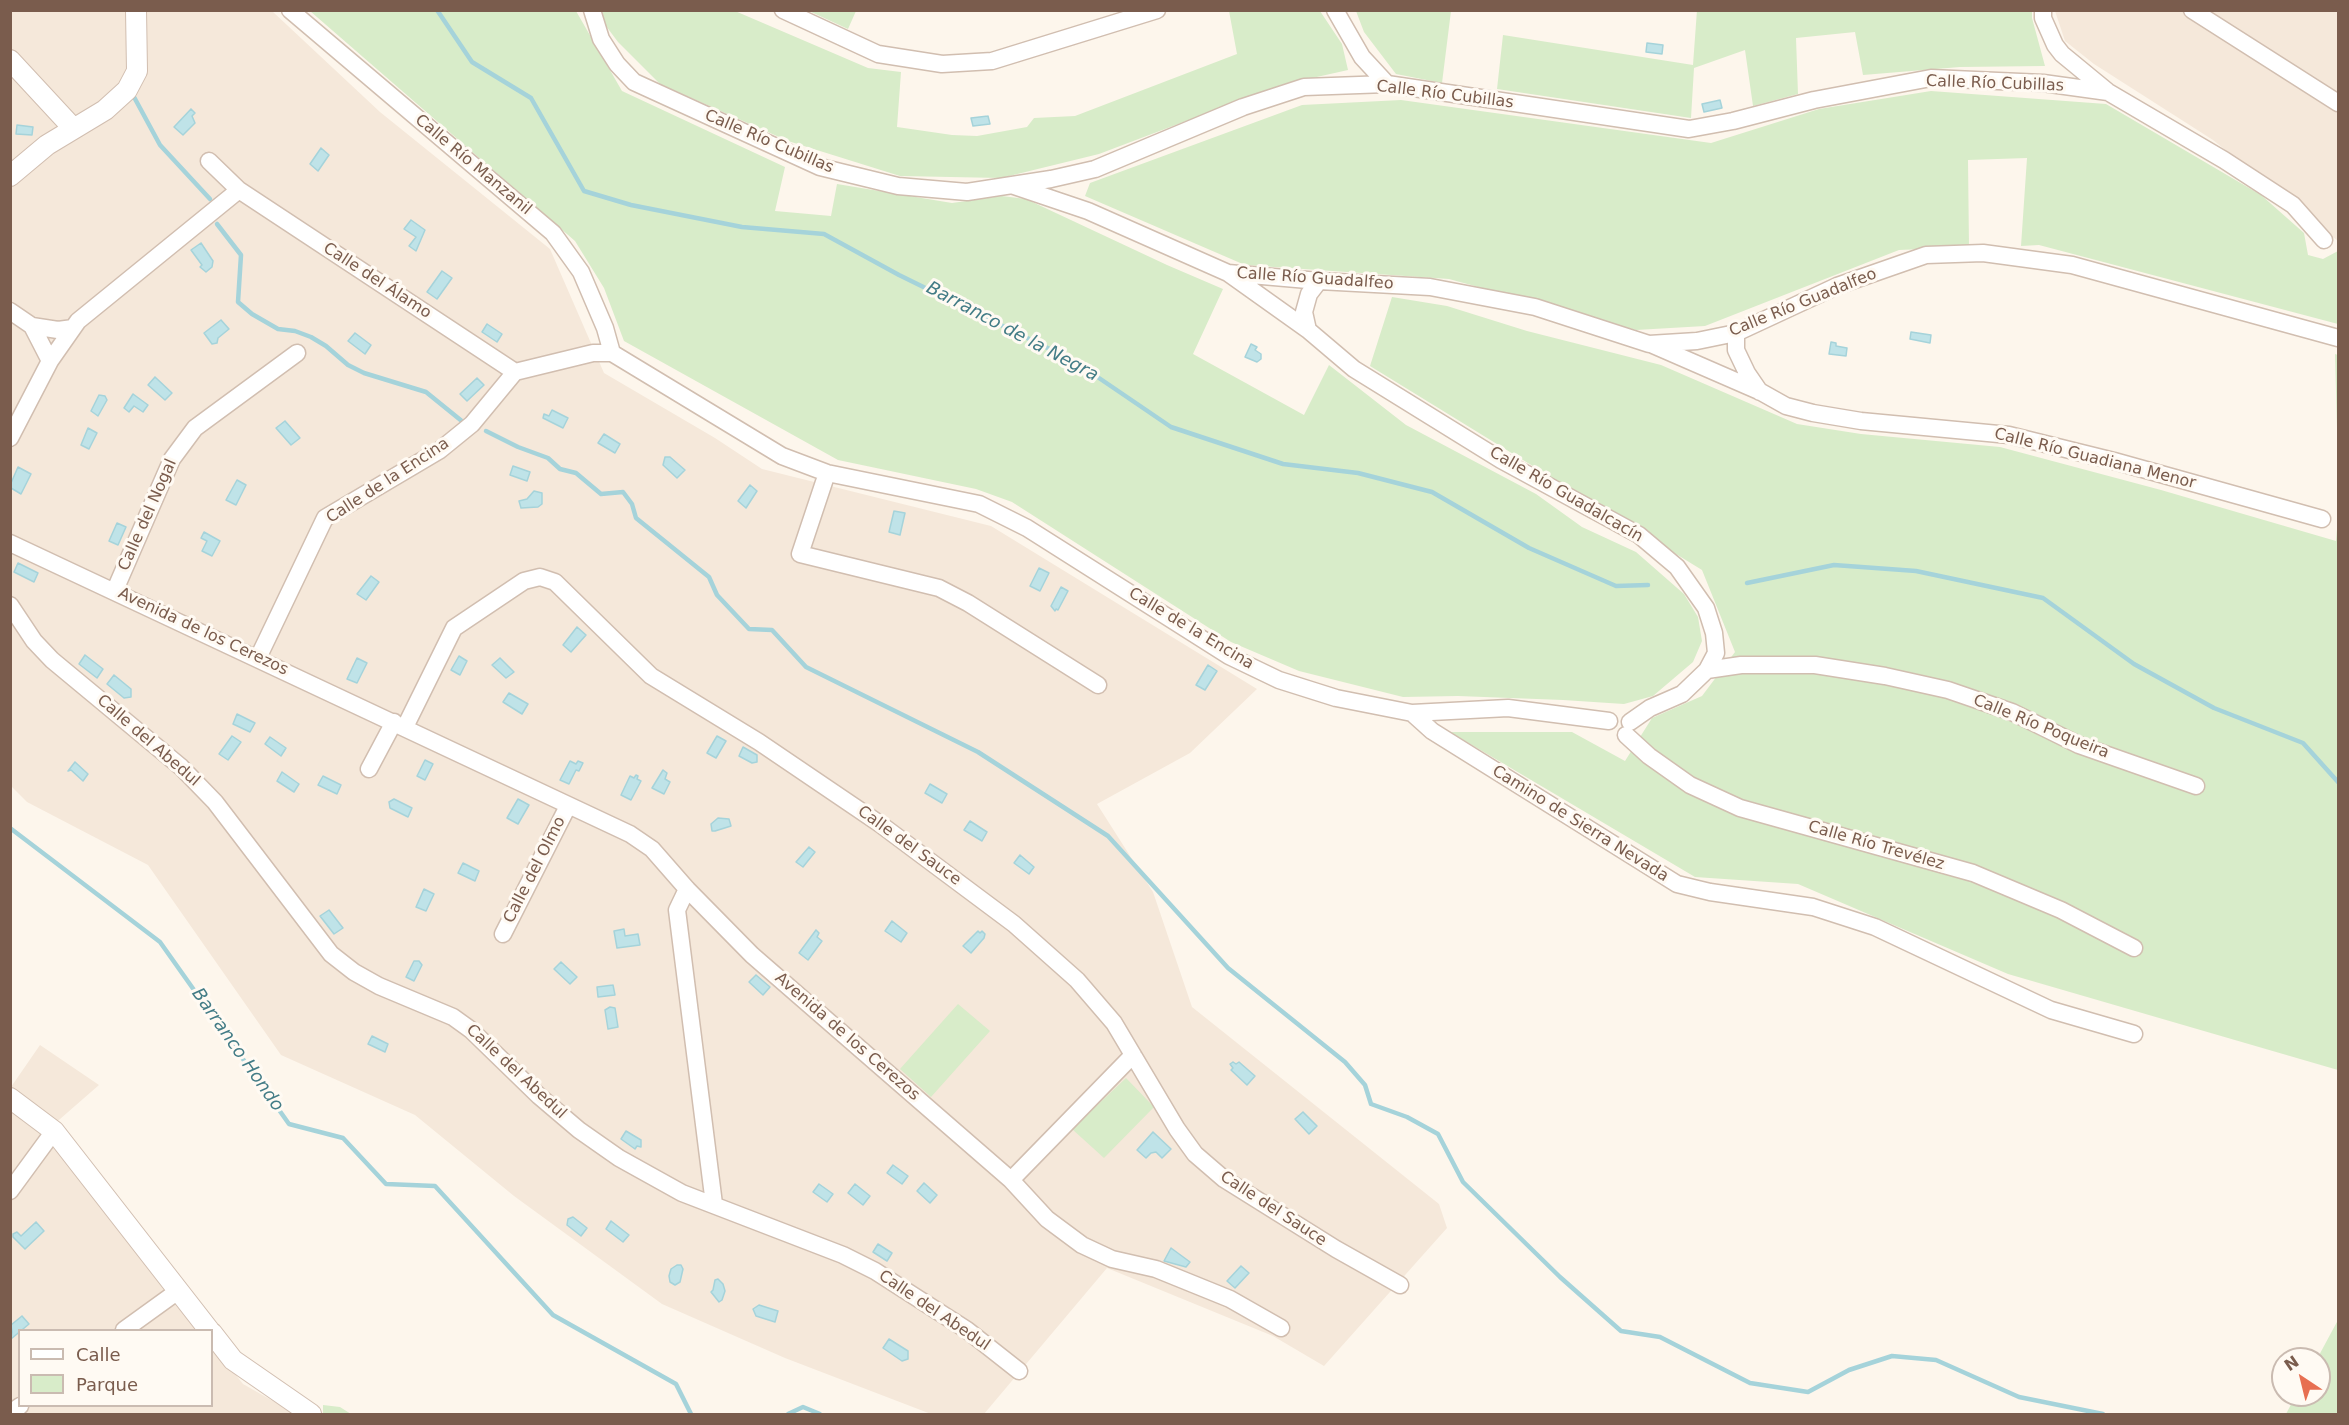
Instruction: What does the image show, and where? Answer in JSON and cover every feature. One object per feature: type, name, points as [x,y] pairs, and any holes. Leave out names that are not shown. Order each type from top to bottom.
[{"type":"street","points":[[10,176],[47,145],[105,110],[128,90],[137,71],[136,10]]},
{"type":"street","name":"Calle Río Manzanil","points":[[290,10],[553,233],[581,272],[605,328],[612,354]]},
{"type":"street","name":"Calle Río Cubillas","points":[[592,10],[601,39],[617,64],[634,82],[820,167],[898,186],[967,192],[1095,169],[1243,107],[1304,87],[1388,84],[1689,129],[1733,121],[1814,100],[1931,78],[2043,83],[2108,92],[2224,160],[2293,205],[2324,240]]},
{"type":"street","points":[[783,10],[878,54],[942,64],[992,61],[1157,10]]},
{"type":"street","points":[[2043,10],[2043,18],[2055,45],[2062,54],[2108,92]]},
{"type":"street","points":[[2192,10],[2338,104]]},
{"type":"street","points":[[1337,12],[1362,57],[1388,84]]},
{"type":"street","points":[[2043,83],[2060,69],[2062,54]]},
{"type":"street","points":[[1350,86],[1361,74],[1362,57]]},
{"type":"street","points":[[10,60],[73,128]]},
{"type":"street","name":"Calle del Álamo","points":[[209,161],[239,189],[515,372]]},
{"type":"street","name":"Calle Río Guadalcacín","points":[[1011,185],[1089,211],[1228,273],[1308,330],[1354,369],[1501,460],[1639,535],[1677,567],[1706,608],[1714,633],[1716,653]]},
{"type":"street","points":[[10,438],[50,361],[78,321],[239,189]]},
{"type":"street","name":"Calle Río Guadalfeo","points":[[1228,273],[1319,281],[1430,286],[1535,308],[1649,344],[1697,341],[1736,333],[1837,286],[1926,255],[1983,253],[2072,265],[2338,338]]},
{"type":"street","points":[[1308,330],[1304,312],[1309,294],[1319,281]]},
{"type":"street","points":[[10,311],[32,326],[58,330],[73,328]]},
{"type":"street","points":[[32,326],[50,361]]},
{"type":"street","name":"Calle Río Guadiana Menor","points":[[1736,333],[1736,350],[1747,373],[1761,392]]},
{"type":"street","name":"Calle Río Guadiana Menor","points":[[1649,344],[1761,392],[1786,406],[1861,422],[2009,435],[2114,460],[2322,519]]},
{"type":"street","name":"Calle del Nogal","points":[[115,590],[172,459],[195,428],[297,353]]},
{"type":"street","points":[[515,372],[593,353],[612,354]]},
{"type":"street","name":"Calle de la Encina","points":[[612,354],[782,456],[827,472],[979,504],[1027,528],[1229,656],[1279,680],[1336,698],[1412,713],[1508,708],[1609,721]]},
{"type":"street","name":"Calle de la Encina","points":[[258,658],[325,518],[440,450],[472,424],[515,372]]},
{"type":"street","points":[[827,472],[800,554],[939,588],[968,603],[1098,685]]},
{"type":"street","name":"Avenida de los Cerezos","points":[[10,543],[115,590],[630,834],[651,849],[752,955],[1011,1180],[1047,1219],[1082,1245],[1112,1259],[1156,1269],[1230,1299],[1281,1328]]},
{"type":"street","name":"Calle del Sauce","points":[[400,724],[454,628],[524,581],[540,578],[555,582],[651,676],[759,742],[880,824],[1014,924],[1077,980],[1114,1023],[1176,1129],[1196,1154],[1224,1179],[1400,1285]]},
{"type":"street","name":"Calle del Abedul","points":[[10,605],[34,640],[52,660],[181,767],[215,802],[331,954],[354,972],[379,987],[453,1017],[471,1030],[539,1096],[579,1130],[619,1158],[673,1188],[843,1255],[875,1271],[967,1330],[1019,1371]]},
{"type":"street","points":[[1628,728],[1650,708],[1682,694],[1707,670],[1716,653]]},
{"type":"street","name":"Calle Río Poqueira","points":[[1716,653],[1741,665]]},
{"type":"street","name":"Calle Río Poqueira","points":[[1707,670],[1741,665],[1815,665],[1885,676],[1948,690],[2012,712],[2079,745],[2196,786]]},
{"type":"street","name":"Camino de Sierra Nevada","points":[[1412,713],[1432,731],[1677,884],[1710,892],[1813,907],[1875,927],[2051,1010],[2134,1034]]},
{"type":"street","name":"Calle Río Trevélez","points":[[1609,721],[1608,728],[1614,735],[1620,736],[1628,728],[1649,756],[1690,785],[1740,808],[1973,873],[2061,910],[2134,948]]},
{"type":"street","points":[[369,770],[400,724]]},
{"type":"street","name":"Calle del Olmo","points":[[503,934],[568,806]]},
{"type":"street","points":[[687,889],[677,910],[714,1204]]},
{"type":"street","points":[[1011,1180],[1133,1055]]},
{"type":"street","points":[[10,1098],[54,1131],[208,1329]]},
{"type":"street","points":[[10,1191],[54,1131]]},
{"type":"street","points":[[125,1329],[178,1292]]},
{"type":"street","points":[[213,1336],[233,1360],[311,1414]]},
{"type":"shaded area","points":[[10,11],[272,11],[380,112],[550,249],[604,373],[715,438],[762,469],[991,526],[1257,689],[1190,753],[1097,804],[1153,892],[1192,1007],[1439,1204],[1447,1228],[1324,1366],[1273,1336],[1107,1268],[984,1414],[931,1414],[785,1358],[662,1304],[514,1196],[415,1115],[281,1055],[148,865],[27,802],[11,786]]},
{"type":"shaded area","points":[[2055,11],[2338,11],[2338,241],[2213,140],[2094,64],[2065,41]]},
{"type":"shaded area","points":[[40,1045],[99,1085],[44,1133],[199,1329],[18,1329],[18,1407],[213,1407],[213,1346],[243,1384],[296,1414],[11,1414],[11,1087]]},
{"type":"green space","points":[[1697,10],[2032,11],[2045,66],[1960,67],[1863,75],[1855,32],[1796,38],[1798,94],[1753,106],[1745,50],[1694,68],[1691,118],[1497,89],[1503,35],[1693,65]]},
{"type":"green space","points":[[310,11],[576,11],[622,91],[785,167],[775,211],[831,216],[837,184],[952,203],[1002,196],[1026,199],[1223,289],[1193,354],[1304,415],[1329,365],[1406,425],[1536,494],[1582,527],[1636,552],[1684,594],[1698,617],[1702,641],[1693,662],[1653,696],[1624,704],[1458,696],[1403,697],[1299,671],[1231,642],[1012,502],[976,489],[838,460],[624,341],[604,288],[575,241]]},
{"type":"green space","points":[[600,11],[735,11],[868,68],[901,72],[897,127],[952,135],[977,136],[1027,127],[1034,118],[1075,116],[1237,54],[1229,11],[1320,11],[1342,44],[1348,70],[1281,85],[1099,154],[1001,178],[900,176],[788,141],[660,84],[618,42],[600,18]]},
{"type":"green space","points":[[809,11],[856,11],[848,29]]},
{"type":"green space","points":[[1356,11],[1451,11],[1442,83],[1396,74],[1364,32]]},
{"type":"green space","points":[[1931,91],[2106,104],[2261,195],[2304,233],[2308,255],[2323,259],[2338,251],[2338,324],[2039,245],[2021,246],[2027,158],[1968,160],[1969,247],[1899,250],[1705,326],[1636,330],[1449,279],[1245,265],[1085,196],[1090,183],[1302,105],[1401,100],[1711,143],[1819,109]]},
{"type":"green space","points":[[1392,297],[1447,306],[1527,331],[1661,365],[1797,424],[1861,434],[2000,447],[2161,490],[2336,541],[2338,517],[2338,1070],[2008,974],[1798,884],[1695,877],[1450,732],[1572,732],[1625,761],[1652,718],[1702,696],[1735,652],[1702,570],[1370,366]]},
{"type":"green space","points":[[2335,354],[2338,355],[2338,466]]},
{"type":"green space","points":[[958,1004],[990,1031],[931,1097],[900,1069]]},
{"type":"green space","points":[[1126,1078],[1154,1107],[1104,1158],[1072,1129]]},
{"type":"green space","points":[[2338,1320],[2338,1414],[2286,1414],[2290,1407],[2331,1407],[2331,1347],[2323,1347]]},
{"type":"green space","points":[[323,1405],[340,1407],[351,1414],[323,1414]]},
{"type":"water","points":[[1647,43],[1663,45],[1662,54],[1646,52]]},
{"type":"water","points":[[1720,100],[1722,108],[1704,112],[1702,104]]},
{"type":"water","points":[[191,109],[195,113],[192,116],[195,123],[183,135],[174,127]]},
{"type":"water","points":[[988,116],[990,124],[973,126],[971,118]]},
{"type":"water","points":[[17,125],[33,127],[32,135],[16,134]]},
{"type":"water","points":[[321,148],[329,155],[318,171],[310,164]]},
{"type":"water","points":[[411,220],[425,230],[416,251],[409,246],[416,237],[404,229]]},
{"type":"water","points":[[201,243],[213,261],[212,267],[206,272],[200,267],[202,265],[191,250]]},
{"type":"water","points":[[442,271],[452,278],[437,299],[427,292]]},
{"type":"water","points":[[221,320],[229,329],[218,338],[217,343],[212,344],[204,333]]},
{"type":"water","points":[[487,324],[502,334],[497,342],[482,332]]},
{"type":"water","points":[[1911,332],[1931,335],[1930,343],[1910,339]]},
{"type":"water","points":[[355,333],[371,345],[365,354],[348,341]]},
{"type":"water","points":[[1831,342],[1836,343],[1836,346],[1847,348],[1846,356],[1829,354]]},
{"type":"water","points":[[1251,344],[1257,347],[1255,350],[1261,354],[1261,359],[1257,362],[1245,357]]},
{"type":"water","points":[[155,377],[172,393],[165,400],[148,385]]},
{"type":"water","points":[[477,378],[484,385],[467,401],[460,394]]},
{"type":"water","points":[[133,394],[148,405],[143,412],[134,406],[129,412],[124,408]]},
{"type":"water","points":[[99,395],[105,396],[107,400],[98,416],[91,411]]},
{"type":"water","points":[[552,410],[568,418],[563,428],[543,418],[544,414],[549,416]]},
{"type":"water","points":[[285,421],[300,438],[291,445],[276,428]]},
{"type":"water","points":[[88,428],[97,433],[89,449],[81,445]]},
{"type":"water","points":[[604,434],[620,444],[615,453],[598,443]]},
{"type":"water","points":[[665,457],[670,457],[685,470],[677,478],[663,465]]},
{"type":"water","points":[[513,466],[530,472],[527,481],[510,475]]},
{"type":"water","points":[[18,467],[31,474],[21,494],[11,488]]},
{"type":"water","points":[[237,480],[246,485],[236,505],[226,500]]},
{"type":"water","points":[[750,485],[757,491],[746,508],[738,501]]},
{"type":"water","points":[[534,491],[542,493],[542,504],[538,507],[521,508],[519,501],[527,499]]},
{"type":"water","points":[[894,511],[905,513],[900,535],[889,532]]},
{"type":"water","points":[[117,523],[126,527],[118,545],[109,541]]},
{"type":"water","points":[[204,532],[220,541],[212,556],[202,551],[207,541],[201,538]]},
{"type":"water","points":[[18,563],[38,573],[34,582],[14,572]]},
{"type":"water","points":[[1039,568],[1049,573],[1040,591],[1030,586]]},
{"type":"water","points":[[371,576],[379,582],[366,600],[357,594]]},
{"type":"water","points":[[1061,587],[1068,591],[1058,610],[1055,611],[1051,606]]},
{"type":"water","points":[[577,627],[586,635],[571,652],[563,645]]},
{"type":"water","points":[[85,655],[103,669],[97,678],[79,664]]},
{"type":"water","points":[[459,656],[467,661],[460,675],[451,670]]},
{"type":"water","points":[[357,658],[367,663],[357,683],[347,679]]},
{"type":"water","points":[[500,658],[514,672],[506,678],[492,665]]},
{"type":"water","points":[[1208,665],[1217,671],[1205,690],[1196,685]]},
{"type":"water","points":[[114,675],[131,689],[131,697],[124,698],[107,684]]},
{"type":"water","points":[[509,693],[528,704],[522,714],[503,702]]},
{"type":"water","points":[[237,714],[255,723],[250,732],[233,724]]},
{"type":"water","points":[[232,736],[241,742],[228,760],[219,754]]},
{"type":"water","points":[[717,736],[726,741],[716,758],[707,753]]},
{"type":"water","points":[[270,737],[286,748],[281,756],[265,744]]},
{"type":"water","points":[[743,747],[757,755],[757,762],[752,763],[739,756]]},
{"type":"water","points":[[425,760],[433,764],[425,780],[417,776]]},
{"type":"water","points":[[570,761],[576,764],[578,761],[583,763],[579,771],[576,770],[569,784],[560,780]]},
{"type":"water","points":[[75,762],[88,774],[83,781],[71,770],[68,771]]},
{"type":"water","points":[[663,770],[667,773],[665,779],[670,782],[664,794],[652,788]]},
{"type":"water","points":[[282,772],[299,784],[294,792],[277,781]]},
{"type":"water","points":[[636,775],[641,781],[631,800],[621,795],[630,776],[634,778]]},
{"type":"water","points":[[323,776],[341,785],[337,794],[318,785]]},
{"type":"water","points":[[930,784],[947,794],[942,803],[925,793]]},
{"type":"water","points":[[394,799],[412,808],[408,817],[390,808],[389,802]]},
{"type":"water","points":[[518,799],[529,805],[518,824],[507,818]]},
{"type":"water","points":[[718,818],[729,819],[731,826],[712,831],[711,824]]},
{"type":"water","points":[[970,821],[987,832],[982,841],[964,830]]},
{"type":"water","points":[[809,847],[815,852],[803,867],[796,862]]},
{"type":"water","points":[[1020,855],[1034,867],[1029,874],[1014,863]]},
{"type":"water","points":[[463,863],[479,871],[475,881],[458,873]]},
{"type":"water","points":[[424,889],[434,894],[426,911],[416,907]]},
{"type":"water","points":[[329,910],[343,928],[334,934],[320,916]]},
{"type":"water","points":[[892,921],[907,933],[901,942],[885,931]]},
{"type":"water","points":[[624,929],[625,936],[638,934],[640,945],[617,948],[614,931]]},
{"type":"water","points":[[816,930],[819,933],[817,937],[822,941],[808,960],[799,953]]},
{"type":"water","points":[[978,931],[985,934],[984,938],[971,953],[963,946]]},
{"type":"water","points":[[414,961],[419,961],[422,965],[414,981],[406,977]]},
{"type":"water","points":[[561,962],[577,977],[570,984],[554,969]]},
{"type":"water","points":[[756,975],[770,987],[763,995],[749,982]]},
{"type":"water","points":[[613,985],[615,995],[598,997],[597,987]]},
{"type":"water","points":[[610,1007],[615,1008],[618,1027],[608,1029],[605,1010]]},
{"type":"water","points":[[372,1036],[388,1044],[385,1052],[368,1044]]},
{"type":"water","points":[[1233,1062],[1236,1064],[1239,1062],[1255,1076],[1247,1085],[1231,1070],[1233,1068],[1230,1064]]},
{"type":"water","points":[[1303,1112],[1317,1126],[1309,1134],[1295,1119]]},
{"type":"water","points":[[626,1131],[641,1140],[641,1147],[637,1146],[635,1149],[621,1139]]},
{"type":"water","points":[[1153,1132],[1171,1149],[1162,1158],[1156,1152],[1146,1158],[1137,1150]]},
{"type":"water","points":[[893,1165],[908,1176],[902,1184],[887,1173]]},
{"type":"water","points":[[924,1183],[937,1195],[930,1203],[917,1191]]},
{"type":"water","points":[[819,1184],[833,1194],[827,1202],[813,1192]]},
{"type":"water","points":[[855,1184],[870,1196],[863,1205],[848,1193]]},
{"type":"water","points":[[573,1217],[587,1228],[581,1236],[567,1225],[568,1219]]},
{"type":"water","points":[[611,1221],[629,1235],[623,1242],[606,1229]]},
{"type":"water","points":[[36,1222],[44,1231],[25,1249],[13,1237],[13,1234],[17,1232],[21,1236]]},
{"type":"water","points":[[878,1244],[892,1253],[887,1261],[873,1252]]},
{"type":"water","points":[[1171,1248],[1190,1262],[1186,1267],[1164,1261]]},
{"type":"water","points":[[681,1265],[683,1269],[680,1282],[675,1285],[670,1282],[669,1276],[671,1269]]},
{"type":"water","points":[[1241,1266],[1249,1273],[1235,1288],[1227,1281]]},
{"type":"water","points":[[718,1279],[725,1291],[719,1302],[711,1292],[715,1280]]},
{"type":"water","points":[[759,1305],[778,1311],[775,1322],[756,1316],[753,1309]]},
{"type":"water","points":[[22,1316],[29,1324],[23,1329],[18,1329],[18,1333],[11,1339],[11,1325]]},
{"type":"water","points":[[889,1339],[908,1351],[908,1359],[902,1361],[883,1348]]},
{"type":"waterway","name":"Barranco de la Negra","points":[[437,10],[472,62],[531,98],[584,191],[631,205],[742,227],[824,234],[899,275],[1074,361],[1171,427],[1283,464],[1358,473],[1432,492],[1529,548],[1616,586],[1648,585]]},
{"type":"waterway","points":[[134,97],[160,145],[210,199]]},
{"type":"waterway","points":[[217,224],[241,255],[238,302],[252,314],[278,329],[295,331],[311,337],[326,346],[348,365],[364,373],[426,392],[463,422]]},
{"type":"waterway","points":[[486,431],[518,447],[548,458],[560,469],[576,473],[601,494],[623,492],[632,504],[636,518],[709,577],[717,595],[749,629],[772,630],[806,667],[978,752],[1108,836],[1228,968],[1345,1062],[1365,1085],[1371,1104],[1407,1117],[1438,1134],[1463,1182],[1560,1277],[1621,1331],[1660,1337],[1750,1383],[1808,1392],[1849,1370],[1892,1356],[1936,1360],[2019,1397],[2103,1414]]},
{"type":"waterway","name":"Barranco de la Negra","points":[[1747,583],[1834,565],[1916,571],[2043,598],[2134,664],[2214,708],[2303,743],[2338,782]]},
{"type":"waterway","name":"Barranco Hondo","points":[[10,828],[160,942],[289,1124],[343,1138],[386,1184],[435,1186],[553,1315],[676,1384],[691,1414]]},
{"type":"waterway","name":"Barranco Hondo","points":[[788,1414],[803,1407],[820,1414]]}]
